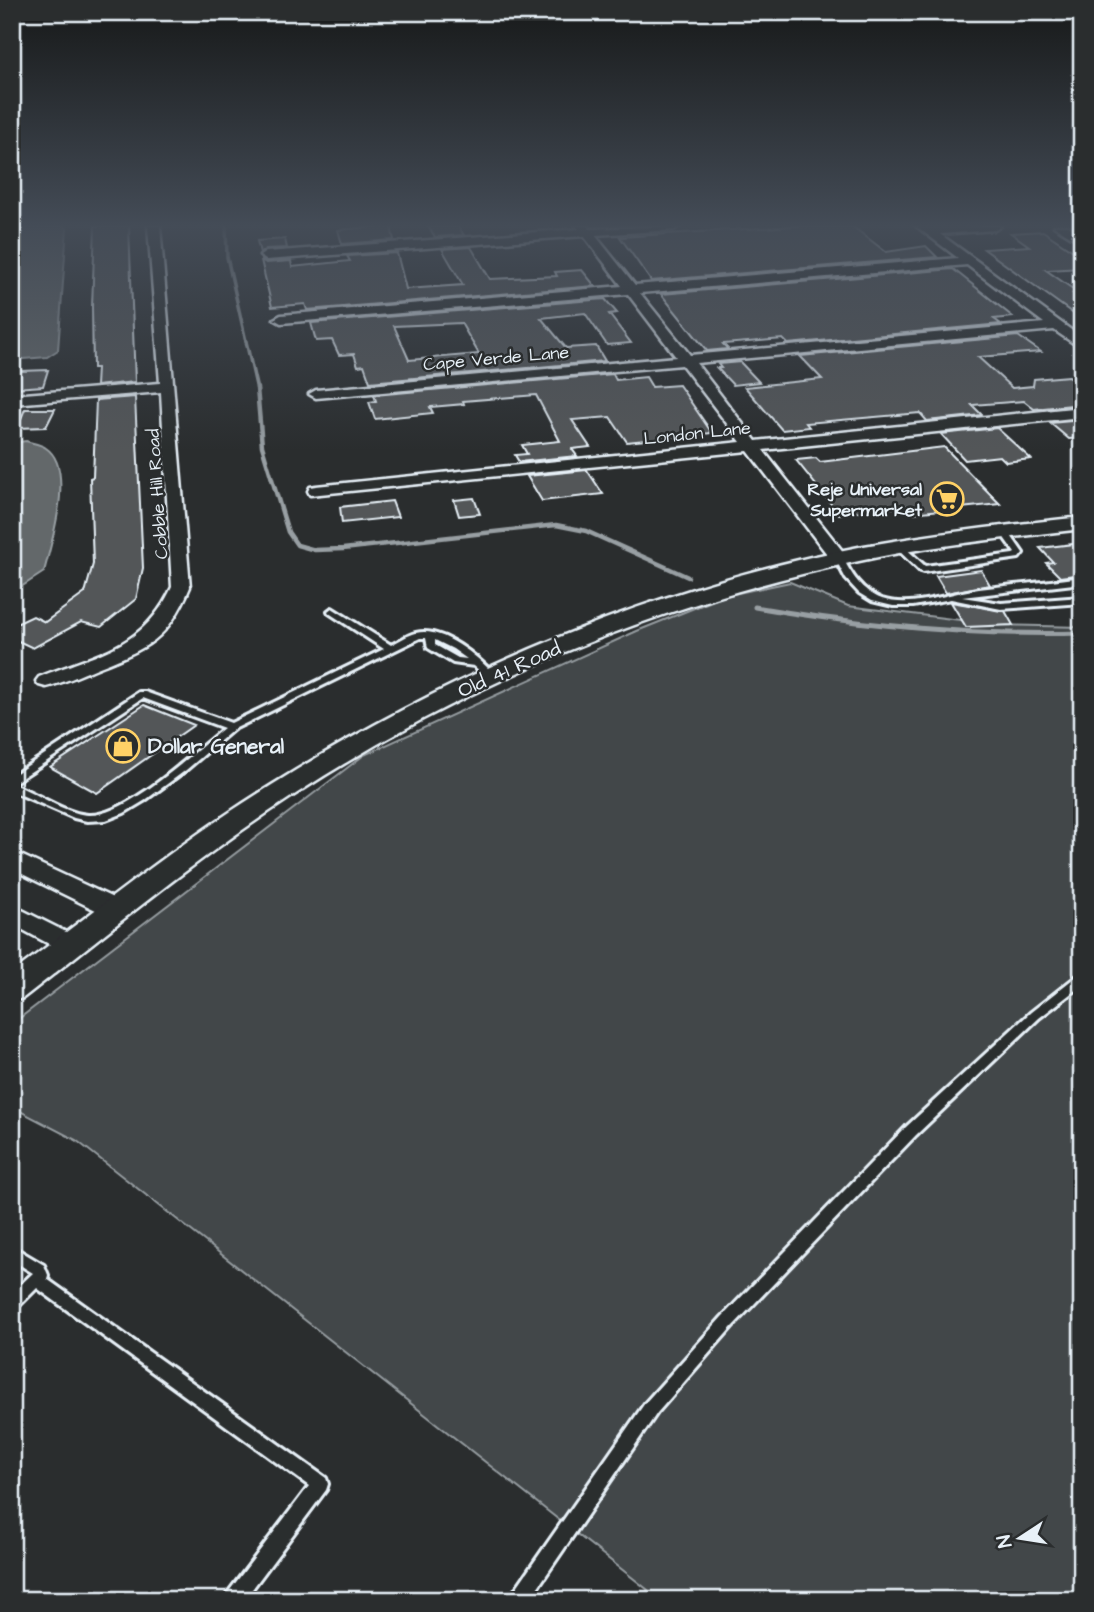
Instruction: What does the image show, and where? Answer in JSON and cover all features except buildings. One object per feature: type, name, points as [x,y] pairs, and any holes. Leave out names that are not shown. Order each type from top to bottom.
[{"type":"street","name":"Cobble Hill Road","points":[[46,681],[133,647],[162,624],[177,600],[181,573],[160,301]]},
{"type":"street","points":[[281,319],[496,301]]},
{"type":"street","points":[[640,301],[839,558]]},
{"type":"street","points":[[1023,301],[1082,345]]},
{"type":"street","name":"Cape Verde Lane","points":[[316,394],[1056,326]]},
{"type":"street","points":[[12,400],[167,387]]},
{"type":"street","name":"London Lane","points":[[316,491],[1082,412]]},
{"type":"street","name":"Old 41 Road","points":[[12,990],[279,792],[483,670],[636,615],[839,558],[899,547],[1082,523]]},
{"type":"street","points":[[12,859],[117,910]]},
{"type":"street","points":[[12,913],[71,945]]},
{"type":"lane","points":[[839,558],[845,576],[885,603],[935,602],[953,597],[1082,580]]},
{"type":"lane","points":[[953,597],[1001,606],[1082,600]]},
{"type":"lane","points":[[332,611],[391,649]]},
{"type":"lane","points":[[12,787],[89,819],[110,817],[132,806],[231,727],[419,635],[444,639],[457,646],[470,655],[483,670]]},
{"type":"lane","points":[[12,781],[142,694],[231,727]]},
{"type":"lane","points":[[518,1600],[651,1408],[727,1322],[911,1131],[1035,1016],[1082,978]]},
{"type":"lane","points":[[12,1252],[39,1269],[41,1275],[12,1303]]},
{"type":"lane","points":[[37,1280],[320,1484],[233,1600]]},
{"type":"shaded area","points":[[12,301],[62,301],[58,350],[47,357],[12,360]]},
{"type":"shaded area","points":[[26,441],[44,447],[55,458],[59,472],[59,507],[44,572],[18,589],[12,597],[12,443]]},
{"type":"shaded area","points":[[790,582],[848,606],[1000,625],[1082,627],[1082,1600],[641,1600],[648,1590],[76,1140],[12,1107],[12,1024],[364,755],[637,631],[724,596]]},
{"type":"waterway","points":[[237,301],[257,390]]},
{"type":"waterway","points":[[257,388],[262,446],[288,532],[297,545],[315,550],[343,549],[556,525],[586,531],[688,577]]},
{"type":"waterway","points":[[755,607],[836,620],[918,628],[999,633],[1082,633]]},
{"type":"place","name":"Reje Universal Supermarket","points":[[947,499]]},
{"type":"place","name":"Dollar General","points":[[123,746]]}]
